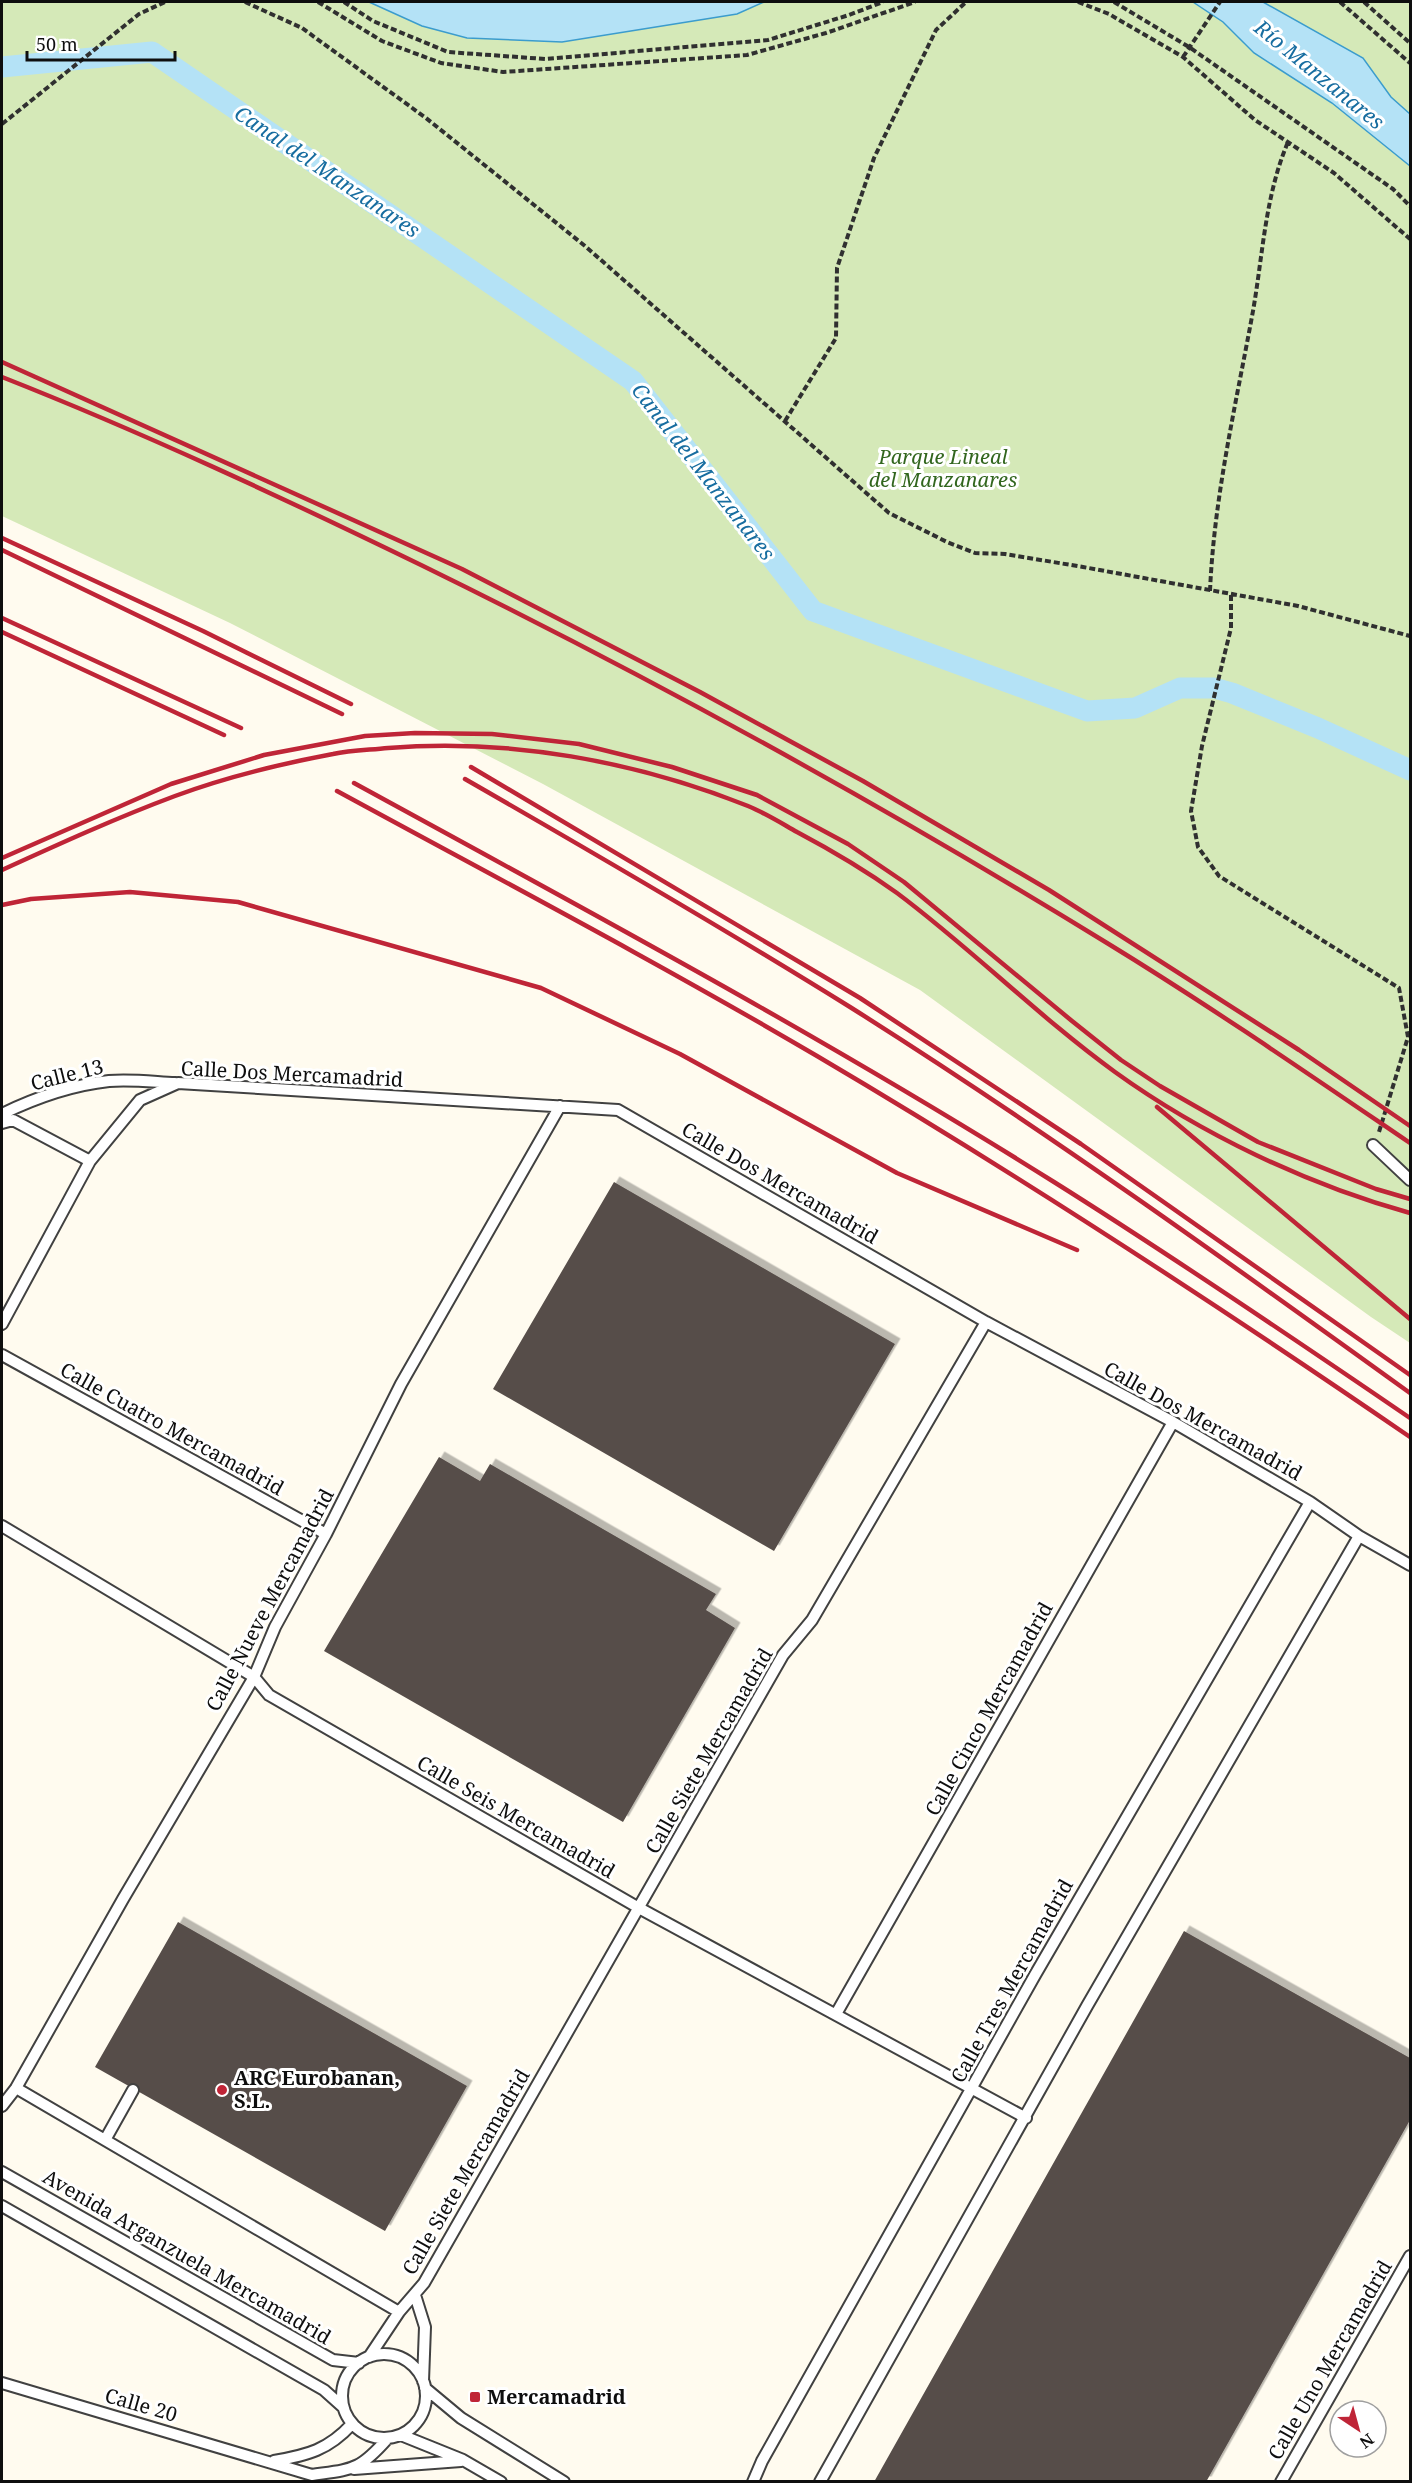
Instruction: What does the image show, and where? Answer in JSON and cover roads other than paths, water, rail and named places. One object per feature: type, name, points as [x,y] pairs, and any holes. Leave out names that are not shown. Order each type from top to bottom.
[{"type":"lane","name":"Calle 13","points":[[2,1114],[21,1105],[79,1086],[111,1081],[178,1083]]},
{"type":"lane","name":"Calle Dos Mercamadrid","points":[[2,1324],[90,1161],[140,1100],[178,1083],[618,1110],[986,1322],[1173,1422],[1311,1502],[1359,1536],[1410,1566]]},
{"type":"lane","name":"Calle Nueve Mercamadrid","points":[[2,2106],[16,2088],[117,1908],[254,1677],[275,1628],[326,1534],[401,1384],[560,1106]]},
{"type":"lane","points":[[2,1123],[13,1120],[90,1161]]},
{"type":"lane","points":[[1373,1146],[1410,1180]]},
{"type":"lane","name":"Calle Siete Mercamadrid","points":[[369,2357],[399,2312],[415,2295],[783,1655],[812,1620],[986,1322]]},
{"type":"lane","name":"Calle Cuatro Mercamadrid","points":[[2,1355],[326,1534]]},
{"type":"lane","name":"Calle Cinco Mercamadrid","points":[[836,2014],[1173,1422]]},
{"type":"lane","name":"Calle Tres Mercamadrid","points":[[753,2481],[824,2349],[1035,1975],[1311,1502]]},
{"type":"lane","name":"Calle Seis Mercamadrid","points":[[2,1526],[254,1677],[269,1695],[639,1908],[1026,2118]]},
{"type":"lane","points":[[820,2481],[1088,2006],[1359,1536]]},
{"type":"lane","points":[[16,2088],[399,2312]]},
{"type":"lane","points":[[105,2140],[133,2091]]},
{"type":"lane","name":"Avenida Arganzuela Mercamadrid","points":[[2,2172],[333,2360],[359,2363]]},
{"type":"lane","points":[[2,2206],[324,2390],[343,2407],[352,2424],[369,2435],[388,2438],[401,2435],[420,2418],[425,2406],[425,2327],[415,2295]]},
{"type":"lane","name":"Calle Uno Mercamadrid","points":[[1281,2481],[1410,2256]]},
{"type":"lane","points":[[343,2407],[342,2394],[345,2382],[350,2372],[359,2363],[369,2357],[391,2355],[401,2358],[410,2364],[424,2385],[444,2405],[564,2481]]},
{"type":"lane","name":"Calle 20","points":[[2,2383],[312,2475],[353,2469],[463,2460]]},
{"type":"lane","points":[[271,2462],[300,2457],[322,2449],[342,2436],[352,2424]]},
{"type":"lane","points":[[401,2435],[463,2460],[501,2481]]},
{"type":"lane","points":[[353,2469],[373,2455],[388,2438]]},
{"type":"water","points":[[369,2],[764,2],[737,14],[562,42],[467,38],[422,26]]},
{"type":"water","name":"Río Manzanares","points":[[1193,2],[1263,2],[1363,58],[1391,97],[1410,114],[1410,166],[1332,103],[1254,53],[1223,22]]},
{"type":"waterway","name":"Canal del Manzanares","points":[[2,67],[152,52],[633,381],[813,611],[1087,711],[1135,708],[1180,688],[1214,688],[1318,728],[1410,770]]},
{"type":"railway","points":[[2,362],[462,569],[700,692],[863,781],[1049,890],[1299,1050],[1410,1126]]},
{"type":"railway","points":[[2,377],[161,443],[369,540],[683,699],[939,842],[1107,943],[1222,1016],[1410,1143]]},
{"type":"railway","points":[[2,538],[203,631],[351,704]]},
{"type":"railway","points":[[2,550],[342,714]]},
{"type":"railway","points":[[2,618],[241,728]]},
{"type":"railway","points":[[2,632],[224,735]]},
{"type":"railway","points":[[2,858],[171,784],[264,755],[365,736],[415,733],[492,734],[579,744],[672,767],[757,795],[848,844],[904,882],[1072,1021],[1121,1060],[1160,1086],[1258,1142],[1376,1189],[1410,1199]]},
{"type":"railway","points":[[2,870],[109,822],[194,789],[293,762],[340,753],[434,746],[479,747],[571,756],[616,765],[705,790],[748,806],[822,846],[897,893],[1087,1051],[1148,1095],[1256,1155],[1333,1188],[1410,1213]]},
{"type":"railway","points":[[471,767],[860,998],[1081,1144],[1410,1375]]},
{"type":"railway","points":[[465,779],[754,948],[922,1053],[1133,1196],[1410,1393]]},
{"type":"railway","points":[[354,783],[707,977],[882,1077],[1144,1240],[1410,1418]]},
{"type":"railway","points":[[337,791],[578,921],[893,1101],[1116,1241],[1410,1437]]},
{"type":"railway","points":[[2,905],[31,899],[130,892],[238,902],[541,988],[680,1054],[897,1173],[1077,1250]]},
{"type":"railway","points":[[1157,1107],[1410,1319]]},
{"type":"place","name":"ARC Eurobanan, S.L.","points":[[222,2090]]},
{"type":"place","name":"Mercamadrid","points":[[475,2397]]},
{"type":"park label","name":"Parque Lineal del Manzanares","points":[[943,468]]}]
